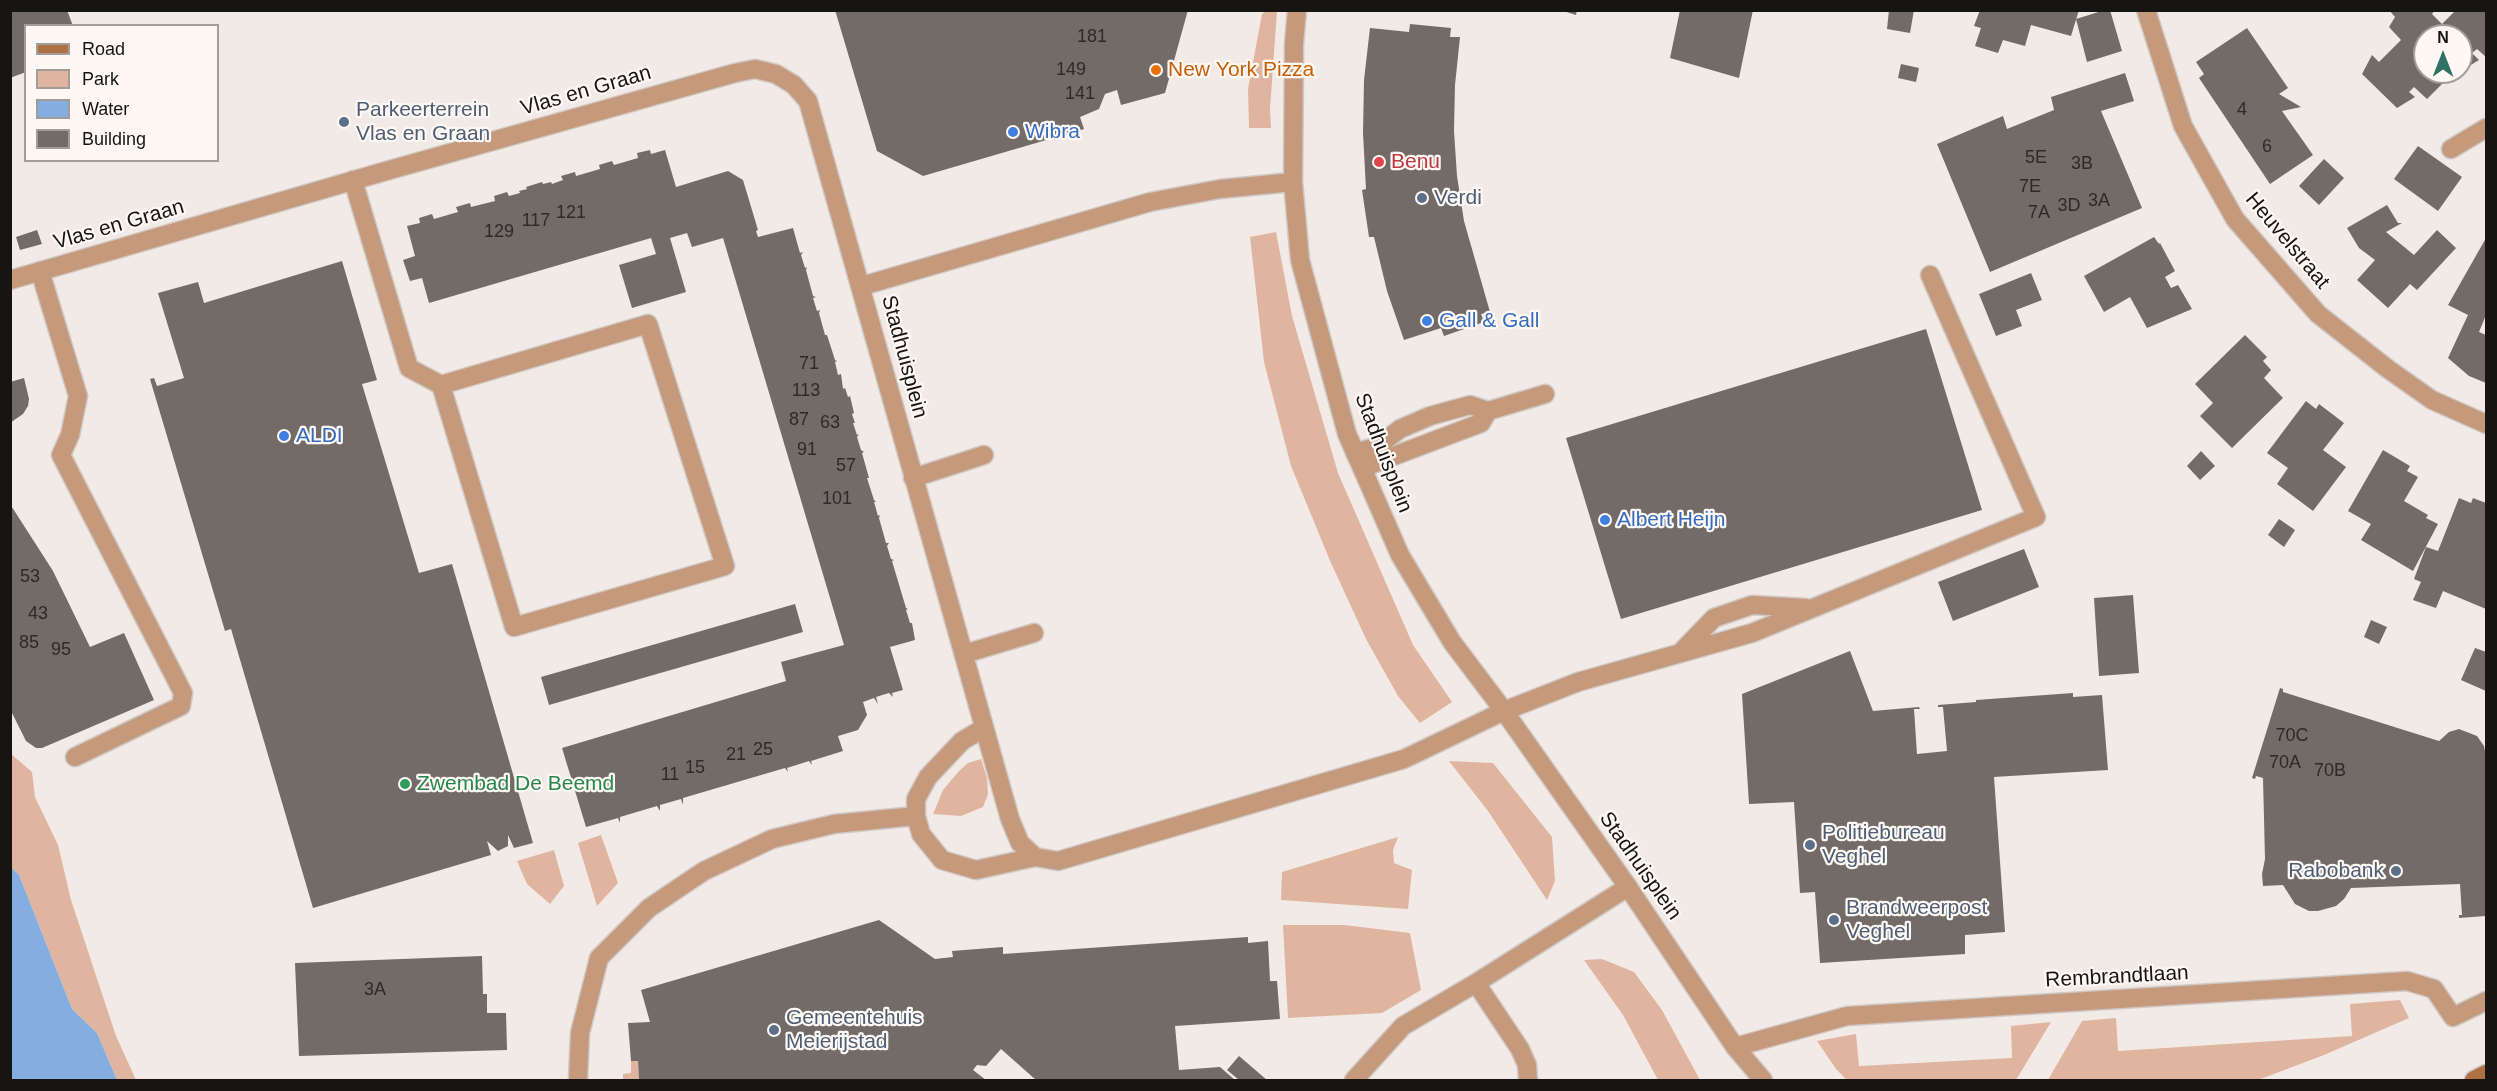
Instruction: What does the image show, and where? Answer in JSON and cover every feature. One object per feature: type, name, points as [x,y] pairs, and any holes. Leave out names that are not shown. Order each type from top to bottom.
[{"type":"main road","points":[[2474,1080],[2487,1074]]},
{"type":"street","name":"Stadhuisplein","points":[[1297,10],[1294,44],[1293,182],[1300,260],[1347,434],[1358,460],[1400,555],[1452,642],[1504,711],[1628,887],[1735,1047],[1763,1080]]},
{"type":"street","name":"Heuvelstraat","points":[[2146,10],[2183,126],[2235,219],[2318,314],[2432,400],[2487,424]]},
{"type":"street","name":"Vlas en Graan","points":[[10,280],[127,248],[353,180],[755,69],[776,74],[794,85],[808,101],[862,286]]},
{"type":"street","points":[[2451,148],[2487,128]]},
{"type":"street","points":[[353,180],[409,368],[441,385],[648,324],[725,566],[514,627],[441,385]]},
{"type":"street","name":"Stadhuisplein","points":[[1035,857],[1020,843],[1010,819],[913,477],[862,286],[1150,202],[1220,189],[1293,182]]},
{"type":"street","points":[[40,271],[78,396],[70,435],[62,455],[183,693],[181,706],[75,757]]},
{"type":"street","points":[[984,728],[962,741],[928,777],[916,799],[916,816],[921,834],[942,860],[976,870],[1035,857],[1058,861],[1404,759],[1504,711],[1578,682],[1752,633],[2036,517],[1930,275]]},
{"type":"street","points":[[1358,460],[1400,429],[1430,416],[1470,405],[1488,411],[1545,393]]},
{"type":"street","points":[[1358,460],[1481,423],[1488,411]]},
{"type":"street","points":[[913,477],[984,455]]},
{"type":"street","points":[[1681,652],[1714,618],[1752,604],[1813,608]]},
{"type":"street","points":[[964,654],[1034,633]]},
{"type":"street","points":[[578,1080],[580,1034],[600,958],[649,908],[704,871],[772,839],[834,824],[916,816]]},
{"type":"street","points":[[1354,1080],[1403,1026],[1628,887]]},
{"type":"street","name":"Rembrandtlaan","points":[[1735,1047],[1847,1016],[2408,981],[2434,989],[2453,1017],[2487,1001]]},
{"type":"street","points":[[1476,983],[1520,1049],[1527,1065],[1528,1080]]},
{"type":"street","name":"Stadhuisplein","points":[[1735,1047],[1745,1080]]},
{"type":"green space","points":[[1267,10],[1277,11],[1270,109],[1271,128],[1249,128],[1248,89],[1262,14]]},
{"type":"green space","points":[[1276,232],[1292,316],[1338,473],[1413,645],[1452,702],[1420,723],[1398,696],[1366,639],[1331,563],[1291,466],[1264,362],[1250,237]]},
{"type":"green space","points":[[10,753],[32,772],[35,797],[58,845],[71,900],[116,1036],[136,1080],[117,1080],[97,1033],[72,1009],[19,875],[11,867]]},
{"type":"green space","points":[[981,759],[987,778],[988,794],[983,807],[961,816],[933,814],[943,790],[959,771],[968,763]]},
{"type":"green space","points":[[1449,761],[1493,763],[1552,837],[1555,881],[1547,900],[1488,811]]},
{"type":"green space","points":[[601,835],[618,883],[597,906],[578,843]]},
{"type":"green space","points":[[1398,837],[1393,850],[1394,863],[1412,870],[1408,909],[1281,900],[1282,872]]},
{"type":"green space","points":[[554,850],[564,886],[550,904],[527,884],[517,861]]},
{"type":"green space","points":[[1283,925],[1344,925],[1410,933],[1421,990],[1382,1013],[1288,1018]]},
{"type":"green space","points":[[1602,959],[1634,972],[1662,1010],[1700,1080],[1658,1080],[1623,1015],[1584,960]]},
{"type":"green space","points":[[2400,1000],[2409,1018],[2324,1055],[2258,1080],[2048,1080],[2082,1021],[2116,1018],[2118,1051],[2352,1036],[2350,1004]]},
{"type":"green space","points":[[2051,1022],[2016,1080],[1847,1080],[1836,1069],[1817,1041],[1856,1034],[1859,1066],[2012,1058],[2011,1026]]},
{"type":"green space","points":[[631,1061],[638,1061],[639,1080],[623,1080],[623,1074],[631,1073]]},
{"type":"water","points":[[11,867],[19,875],[72,1009],[97,1033],[117,1080],[11,1080]]},
{"type":"building","points":[[10,10],[67,10],[72,24],[24,24],[24,73],[10,78]]},
{"type":"building","points":[[835,10],[1188,10],[1165,93],[1121,105],[1117,90],[1105,94],[1099,109],[1080,117],[1084,129],[923,176],[877,151]]},
{"type":"building","points":[[1560,10],[1577,10],[1576,15]]},
{"type":"building","points":[[1680,10],[1753,10],[1739,78],[1670,58]]},
{"type":"building","points":[[1889,10],[1914,10],[1910,33],[1887,29]]},
{"type":"building","points":[[1980,10],[2079,10],[2071,36],[2031,25],[2025,46],[2003,40],[1998,53],[1975,46],[1981,28],[1974,26]]},
{"type":"building","points":[[2110,10],[2122,51],[2087,62],[2076,19]]},
{"type":"building","points":[[2389,10],[2435,10],[2432,14],[2442,24],[2413,24],[2413,84],[2442,84],[2427,99],[2414,87],[2409,92],[2415,97],[2397,108],[2362,74],[2372,55],[2379,62],[2401,40],[2389,27],[2395,17]]},
{"type":"building","points":[[2456,10],[2486,10],[2486,57],[2477,49],[2473,52],[2473,24],[2442,24]]},
{"type":"building","points":[[1410,24],[1451,28],[1450,37],[1460,37],[1455,85],[1454,131],[1457,176],[1464,221],[1490,312],[1481,314],[1484,322],[1444,336],[1441,328],[1404,340],[1387,291],[1374,237],[1369,237],[1362,190],[1366,189],[1363,133],[1364,80],[1370,28],[1409,32]]},
{"type":"building","points":[[2247,28],[2288,88],[2279,94],[2301,107],[2282,111],[2313,155],[2270,184],[2199,78],[2204,74],[2196,62]]},
{"type":"building","points":[[2473,54],[2479,60],[2473,64]]},
{"type":"building","points":[[1901,64],[1919,68],[1916,82],[1898,78]]},
{"type":"building","points":[[2125,73],[2134,101],[2101,111],[2142,208],[1990,272],[1937,144],[2003,116],[2007,129],[2054,110],[2051,97]]},
{"type":"building","points":[[2418,146],[2462,177],[2438,211],[2394,179]]},
{"type":"building","points":[[650,150],[651,154],[665,150],[676,187],[728,171],[743,180],[758,237],[793,228],[800,253],[803,252],[801,255],[805,268],[807,267],[813,296],[816,297],[813,298],[817,311],[820,310],[825,335],[827,335],[837,361],[835,362],[838,375],[841,374],[843,389],[845,388],[848,397],[850,396],[854,413],[852,414],[855,423],[853,423],[857,435],[859,434],[857,437],[861,450],[864,452],[862,453],[869,478],[867,478],[876,502],[874,502],[878,516],[880,515],[886,543],[889,543],[887,546],[891,559],[894,560],[892,561],[908,609],[906,610],[910,623],[912,623],[915,640],[890,647],[903,690],[892,693],[893,697],[889,693],[876,697],[878,704],[874,698],[863,702],[867,715],[858,730],[838,736],[843,751],[811,761],[812,765],[809,761],[787,768],[788,772],[785,768],[683,798],[683,805],[681,799],[660,805],[660,811],[657,806],[620,817],[620,823],[618,818],[586,827],[562,748],[786,681],[781,662],[844,645],[723,238],[692,247],[687,233],[670,238],[686,292],[632,308],[619,265],[656,254],[651,238],[429,303],[422,278],[410,281],[403,260],[415,256],[407,226],[420,223],[419,218],[432,214],[434,219],[458,212],[456,207],[470,203],[471,207],[495,201],[494,196],[507,192],[509,196],[520,193],[519,191],[527,189],[526,187],[542,182],[552,184],[563,180],[561,176],[575,172],[576,176],[600,169],[599,165],[612,161],[614,165],[638,158],[637,153]]},
{"type":"building","points":[[2324,159],[2344,178],[2319,205],[2299,186]]},
{"type":"building","points":[[2387,205],[2398,223],[2402,223],[2386,232],[2414,255],[2437,230],[2456,248],[2417,290],[2410,284],[2388,308],[2357,280],[2375,260],[2359,248],[2347,228]]},
{"type":"building","points":[[37,230],[42,244],[20,250],[16,237]]},
{"type":"building","points":[[2154,237],[2160,243],[2175,271],[2165,277],[2171,288],[2178,285],[2192,309],[2147,328],[2130,297],[2104,312],[2084,276]]},
{"type":"building","points":[[2486,238],[2486,315],[2479,332],[2486,335],[2486,383],[2469,376],[2448,358],[2468,315],[2448,305]]},
{"type":"building","points":[[342,261],[377,380],[362,384],[419,573],[452,564],[533,843],[514,848],[508,835],[508,846],[498,851],[487,841],[491,855],[313,908],[231,629],[225,631],[150,379],[154,378],[157,386],[184,378],[158,293],[198,282],[204,303]]},
{"type":"building","points":[[2031,273],[2042,300],[2016,310],[2022,326],[1996,336],[1979,294]]},
{"type":"building","points":[[1926,329],[1982,510],[1621,619],[1566,438]]},
{"type":"building","points":[[2245,335],[2267,357],[2263,361],[2271,370],[2264,378],[2283,398],[2232,448],[2200,416],[2213,403],[2195,384]]},
{"type":"building","points":[[24,378],[29,399],[28,406],[23,414],[10,423],[10,382]]},
{"type":"building","points":[[2306,401],[2316,409],[2319,404],[2344,423],[2323,450],[2346,467],[2313,511],[2277,484],[2288,468],[2267,453]]},
{"type":"building","points":[[2383,450],[2410,466],[2407,471],[2418,477],[2404,501],[2428,515],[2426,518],[2438,524],[2413,571],[2361,540],[2371,524],[2348,511]]},
{"type":"building","points":[[2201,451],[2215,466],[2200,480],[2187,466]]},
{"type":"building","points":[[2459,498],[2471,503],[2473,498],[2486,503],[2486,609],[2443,591],[2436,608],[2413,600],[2421,582],[2414,579],[2426,547],[2438,551]]},
{"type":"building","points":[[10,504],[53,571],[90,647],[124,633],[154,700],[42,748],[36,748],[26,741],[10,709]]},
{"type":"building","points":[[2279,519],[2295,530],[2284,547],[2268,535]]},
{"type":"building","points":[[2024,549],[2039,587],[1953,621],[1938,582]]},
{"type":"building","points":[[2133,595],[2139,673],[2099,676],[2094,598]]},
{"type":"building","points":[[795,604],[803,632],[549,705],[541,677]]},
{"type":"building","points":[[2371,620],[2387,627],[2379,644],[2364,637]]},
{"type":"building","points":[[2475,648],[2486,652],[2486,691],[2461,680]]},
{"type":"building","points":[[1850,651],[1873,711],[1919,707],[1920,709],[1914,709],[1917,754],[1947,751],[1943,707],[1938,707],[1938,705],[2073,693],[2073,697],[2102,695],[2108,770],[1994,777],[2005,932],[1965,935],[1965,954],[1820,963],[1815,892],[1800,893],[1794,802],[1749,804],[1742,694]]},
{"type":"building","points":[[2280,688],[2283,692],[2439,741],[2449,732],[2459,729],[2477,736],[2484,746],[2486,756],[2486,916],[2459,918],[2459,915],[2462,915],[2460,884],[2351,888],[2336,906],[2318,911],[2309,911],[2295,904],[2283,885],[2263,886],[2262,874],[2265,859],[2263,778],[2256,776],[2255,779],[2252,778]]},
{"type":"building","points":[[879,920],[935,959],[953,957],[952,951],[1003,947],[1003,954],[1248,937],[1248,943],[1268,941],[1270,981],[1277,981],[1280,1019],[1175,1026],[1179,1070],[1220,1067],[1235,1080],[1036,1080],[1001,1049],[986,1066],[977,1065],[973,1070],[986,1080],[639,1080],[638,1061],[631,1061],[628,1023],[650,1022],[641,990]]},
{"type":"building","points":[[482,956],[483,994],[487,994],[487,1013],[506,1013],[507,1050],[299,1056],[295,963]]},
{"type":"building","points":[[1239,1056],[1267,1080],[1239,1080],[1227,1070]]},
{"type":"place","name":"New York Pizza","points":[[1156,70]]},
{"type":"place","name":"Parkeerterrein Vlas en Graan","points":[[344,122]]},
{"type":"place","name":"Wibra","points":[[1013,132]]},
{"type":"place","name":"Benu","points":[[1379,162]]},
{"type":"place","name":"Verdi","points":[[1422,198]]},
{"type":"place","name":"Gall & Gall","points":[[1427,321]]},
{"type":"place","name":"ALDI","points":[[284,436]]},
{"type":"place","name":"Albert Heijn","points":[[1605,520]]},
{"type":"place","name":"Zwembad De Beemd","points":[[405,784]]},
{"type":"place","name":"Politiebureau Veghel","points":[[1810,845]]},
{"type":"place","name":"Rabobank","points":[[2396,871]]},
{"type":"place","name":"Brandweerpost Veghel","points":[[1834,920]]},
{"type":"place","name":"Gemeentehuis Meierijstad","points":[[774,1030]]}]
